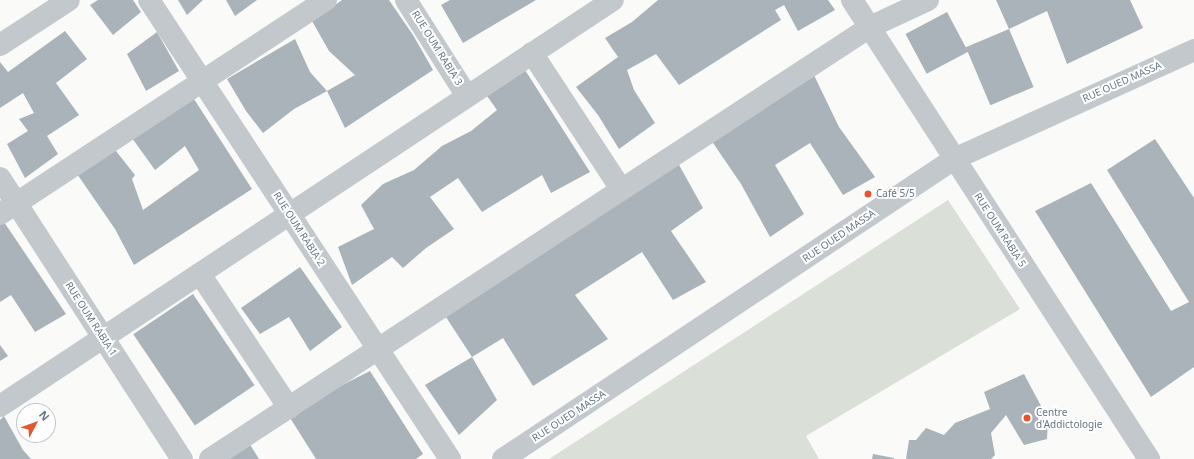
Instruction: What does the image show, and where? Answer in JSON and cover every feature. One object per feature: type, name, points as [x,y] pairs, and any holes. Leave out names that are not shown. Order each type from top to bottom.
[{"type":"street","points":[[0,46],[69,0]]},
{"type":"street","name":"RUE OUM RABIA 2","points":[[149,0],[290,214],[377,350],[450,459]]},
{"type":"street","points":[[8,209],[326,0]]},
{"type":"street","name":"RUE OUM RABIA 3","points":[[406,0],[467,96]]},
{"type":"street","name":"RUE OUM RABIA 5","points":[[852,0],[1150,459]]},
{"type":"street","points":[[210,459],[621,189],[870,28],[928,0]]},
{"type":"street","points":[[0,406],[532,53],[600,3]]},
{"type":"street","name":"RUE OUED MASSA","points":[[503,459],[954,159],[1194,50]]},
{"type":"street","points":[[532,53],[621,189]]},
{"type":"street","name":"RUE OUM RABIA 1","points":[[0,178],[8,209],[102,337],[182,459]]},
{"type":"street","points":[[200,274],[289,408]]},
{"type":"shaded area","points":[[948,200],[1020,309],[806,436],[819,459],[549,459]]},
{"type":"building","points":[[98,0],[133,0],[141,12],[113,35],[90,5]]},
{"type":"building","points":[[178,0],[203,0],[187,15]]},
{"type":"building","points":[[226,0],[257,0],[235,16]]},
{"type":"building","points":[[342,0],[389,0],[413,35],[433,70],[345,128],[327,91],[355,75],[329,51],[312,21]]},
{"type":"building","points":[[450,0],[536,0],[463,43],[441,5]]},
{"type":"building","points":[[658,0],[828,0],[835,10],[798,31],[784,5],[775,10],[781,20],[679,85],[656,54],[627,70],[634,90],[655,123],[619,149],[598,115],[576,87],[618,57],[605,38],[632,22]]},
{"type":"building","points":[[996,0],[1130,0],[1143,28],[1067,64],[1047,11],[1009,29]]},
{"type":"building","points":[[947,12],[968,52],[927,74],[906,34]]},
{"type":"building","points":[[1009,29],[1034,87],[990,105],[966,47]]},
{"type":"building","points":[[65,31],[87,59],[56,83],[79,115],[47,136],[58,154],[25,178],[7,144],[28,131],[19,119],[34,113],[23,93],[0,108],[0,62],[8,72]]},
{"type":"building","points":[[157,32],[179,71],[146,91],[127,54]]},
{"type":"building","points":[[295,39],[310,72],[327,91],[294,109],[263,133],[246,111],[227,79]]},
{"type":"building","points":[[525,70],[590,172],[551,193],[542,175],[482,212],[458,178],[430,197],[454,229],[426,248],[403,268],[392,257],[352,285],[338,247],[374,229],[361,205],[383,184],[414,170],[442,146],[471,131],[497,110],[487,96]]},
{"type":"building","points":[[812,71],[839,127],[875,177],[843,195],[810,143],[775,165],[804,214],[770,237],[741,184],[711,140]]},
{"type":"building","points":[[194,99],[252,189],[134,265],[115,229],[75,171],[112,146],[135,175],[132,179],[143,210],[199,170],[185,146],[155,170],[132,138]]},
{"type":"building","points":[[1155,139],[1194,198],[1194,367],[1151,397],[1035,211],[1091,183],[1171,311],[1189,302],[1107,170]]},
{"type":"building","points":[[678,163],[703,208],[671,231],[706,282],[673,300],[642,252],[575,295],[608,339],[533,386],[503,338],[472,357],[444,314]]},
{"type":"building","points":[[4,222],[66,314],[35,332],[11,295],[0,302],[0,224]]},
{"type":"building","points":[[300,267],[342,327],[310,351],[289,317],[260,334],[241,308]]},
{"type":"building","points":[[193,294],[255,385],[195,425],[133,334]]},
{"type":"building","points":[[0,345],[8,356],[0,361]]},
{"type":"building","points":[[472,357],[497,400],[459,435],[425,385]]},
{"type":"building","points":[[370,371],[423,454],[416,459],[316,459],[287,413]]},
{"type":"building","name":"Centre d'Addictologie","points":[[1024,374],[1048,419],[1047,439],[1024,445],[1006,415],[991,433],[995,455],[991,459],[906,459],[909,440],[916,440],[926,428],[944,435],[955,423],[990,409],[984,392]]},
{"type":"building","points":[[4,416],[16,437],[16,443],[19,443],[31,459],[0,459],[0,420]]},
{"type":"building","points":[[249,443],[259,459],[226,459]]},
{"type":"building","points":[[873,454],[894,458],[894,459],[872,459]]},
{"type":"place","name":"Café 5/5","points":[[868,194]]},
{"type":"place","name":"Centre d'Addictologie","points":[[1027,418]]}]
